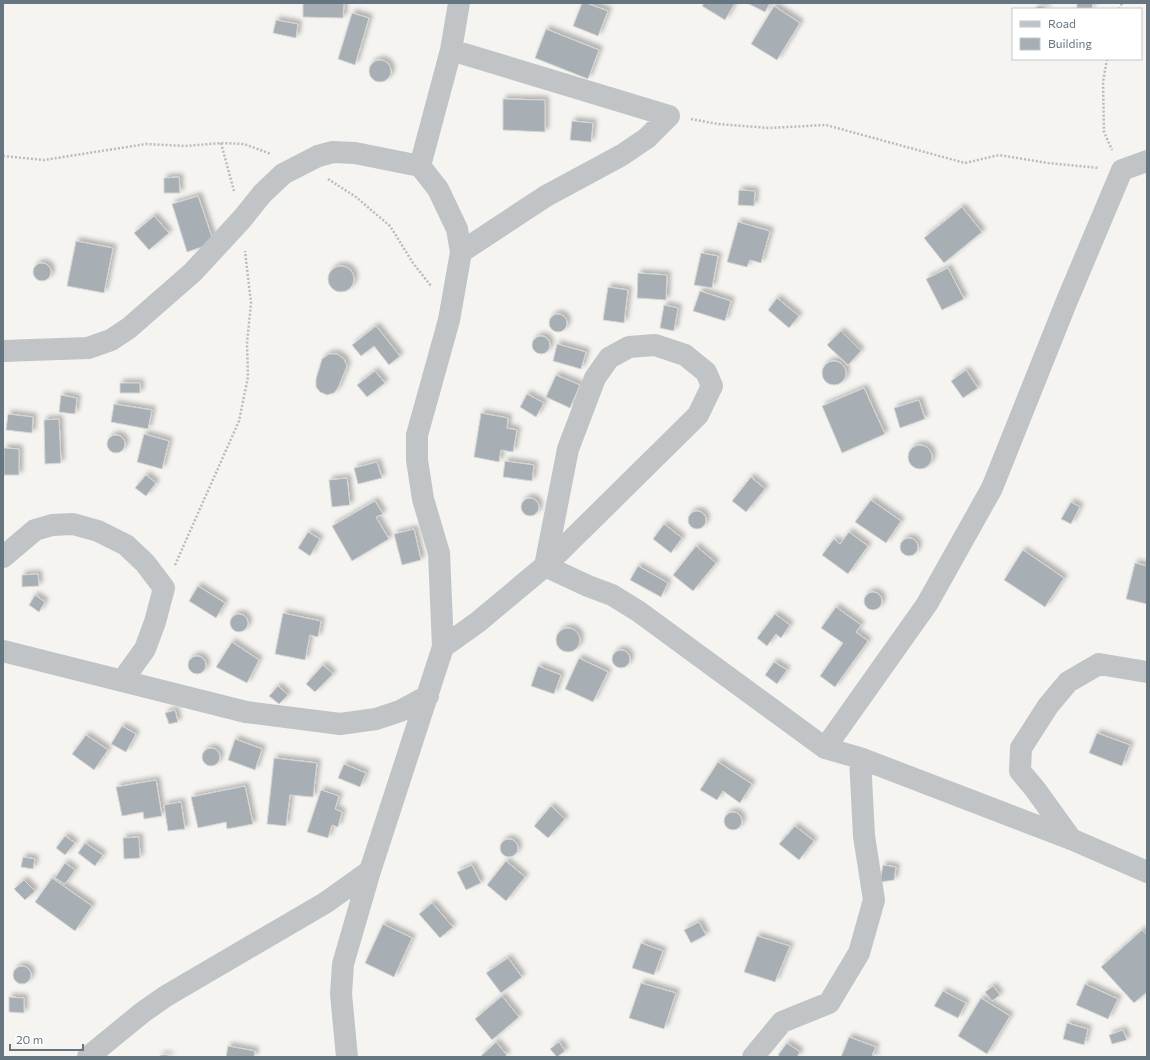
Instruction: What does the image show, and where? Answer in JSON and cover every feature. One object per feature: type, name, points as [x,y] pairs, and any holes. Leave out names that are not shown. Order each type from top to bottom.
[{"type":"street","points":[[420,166],[451,50],[459,3]]},
{"type":"street","points":[[451,50],[669,116],[647,138],[622,155],[546,196],[462,252]]},
{"type":"street","points":[[3,351],[88,348],[111,340],[129,328],[193,272],[242,219],[262,194],[283,174],[318,156],[333,152],[355,153],[420,166],[438,189],[457,229],[462,252],[449,320],[417,435],[417,460],[423,499],[439,553],[443,647],[370,871],[343,964],[342,994],[346,1057]]},
{"type":"street","points":[[825,748],[927,604],[992,488],[1066,303],[1122,170],[1147,161]]},
{"type":"street","points":[[443,647],[478,622],[545,566],[698,415],[712,386],[706,372],[685,355],[655,345],[630,346],[609,358],[595,378],[568,449],[545,566]]},
{"type":"street","points":[[3,556],[35,530],[52,525],[73,524],[98,530],[126,545],[145,563],[164,588],[155,622],[145,649],[122,681]]},
{"type":"street","points":[[545,566],[588,586],[612,595],[638,611],[825,748],[860,758],[1071,839],[1147,872]]},
{"type":"street","points":[[3,651],[246,712],[340,724],[376,719],[400,711],[428,696]]},
{"type":"street","points":[[1071,839],[1020,771],[1021,748],[1048,706],[1068,682],[1099,664],[1147,672]]},
{"type":"street","points":[[754,1057],[782,1022],[829,1003],[859,953],[874,900],[864,836],[860,758]]},
{"type":"street","points":[[88,1057],[143,1012],[166,996],[325,903],[370,871]]},
{"type":"path","points":[[1107,60],[1103,82],[1104,132],[1122,170]]},
{"type":"path","points":[[669,116],[718,124],[769,128],[826,125],[965,163],[999,155],[1048,163],[1122,170]]},
{"type":"path","points":[[164,588],[239,421],[248,377],[247,343],[251,303],[242,219],[221,143]]},
{"type":"building","points":[[303,3],[344,3],[343,18],[303,17]]},
{"type":"building","points":[[582,3],[608,11],[598,36],[573,26]]},
{"type":"building","points":[[704,3],[735,3],[725,20],[702,6]]},
{"type":"building","points":[[747,3],[770,3],[765,12]]},
{"type":"building","points":[[1077,3],[1093,3],[1092,8],[1077,8]]},
{"type":"building","points":[[774,6],[800,23],[777,60],[751,44]]},
{"type":"building","points":[[1038,6],[1043,6],[1046,8],[1035,8]]},
{"type":"building","points":[[352,13],[369,18],[355,65],[338,59]]},
{"type":"building","points":[[276,20],[298,24],[296,38],[273,33]]},
{"type":"building","points":[[546,29],[599,50],[588,79],[535,58]]},
{"type":"building","points":[[380,60],[388,63],[391,71],[388,79],[380,82],[372,79],[369,71],[372,63]]},
{"type":"building","points":[[503,99],[545,100],[545,132],[503,130]]},
{"type":"building","points":[[572,121],[593,123],[591,142],[570,140]]},
{"type":"building","points":[[179,177],[180,193],[164,193],[164,178]]},
{"type":"building","points":[[739,190],[755,191],[754,206],[738,205]]},
{"type":"building","points":[[198,196],[214,243],[187,252],[172,204]]},
{"type":"building","points":[[962,207],[982,232],[944,263],[924,238]]},
{"type":"building","points":[[154,216],[169,233],[149,250],[134,233]]},
{"type":"building","points":[[738,222],[770,231],[761,263],[750,260],[747,267],[727,262]]},
{"type":"building","points":[[76,241],[113,248],[104,293],[67,286]]},
{"type":"building","points":[[701,253],[718,256],[712,288],[694,285]]},
{"type":"building","points":[[38,263],[46,263],[51,268],[49,279],[46,281],[38,281],[33,276],[33,268]]},
{"type":"building","points":[[341,266],[350,270],[354,279],[350,288],[341,292],[332,288],[328,279],[332,270]]},
{"type":"building","points":[[948,268],[964,299],[942,310],[926,279]]},
{"type":"building","points":[[638,273],[667,275],[666,300],[637,298]]},
{"type":"building","points":[[608,287],[628,290],[624,323],[603,320]]},
{"type":"building","points":[[700,291],[731,301],[725,321],[693,311]]},
{"type":"building","points":[[777,298],[799,316],[789,328],[768,310]]},
{"type":"building","points":[[664,305],[678,308],[674,331],[660,328]]},
{"type":"building","points":[[554,314],[562,314],[567,319],[565,330],[562,332],[554,332],[549,327],[549,319]]},
{"type":"building","points":[[376,326],[400,356],[389,365],[374,346],[361,356],[352,345]]},
{"type":"building","points":[[841,331],[861,351],[848,365],[827,345]]},
{"type":"building","points":[[537,336],[545,336],[550,341],[548,352],[545,354],[537,354],[532,349],[532,341]]},
{"type":"building","points":[[557,344],[586,352],[581,369],[553,361]]},
{"type":"building","points":[[329,354],[337,354],[344,359],[347,366],[338,388],[334,393],[327,395],[320,392],[316,387],[316,379],[322,359]]},
{"type":"building","points":[[834,361],[839,362],[845,368],[845,378],[839,384],[834,385],[829,384],[823,378],[822,373],[823,368],[829,362]]},
{"type":"building","points":[[966,370],[978,388],[963,398],[951,381]]},
{"type":"building","points":[[375,371],[385,383],[367,397],[357,385]]},
{"type":"building","points":[[556,375],[580,385],[570,408],[546,397]]},
{"type":"building","points":[[120,383],[140,383],[140,393],[120,393]]},
{"type":"building","points":[[864,388],[885,434],[842,453],[822,406]]},
{"type":"building","points":[[527,394],[544,403],[536,417],[520,407]]},
{"type":"building","points":[[61,395],[77,398],[75,414],[59,412]]},
{"type":"building","points":[[919,400],[925,419],[900,428],[894,408]]},
{"type":"building","points":[[114,404],[152,410],[148,429],[111,422]]},
{"type":"building","points":[[481,413],[508,418],[507,428],[517,430],[513,452],[501,450],[499,462],[474,457]]},
{"type":"building","points":[[8,414],[33,417],[32,433],[6,430]]},
{"type":"building","points":[[59,419],[61,463],[45,464],[44,420]]},
{"type":"building","points":[[144,434],[169,441],[162,469],[137,462]]},
{"type":"building","points":[[112,435],[120,435],[125,440],[123,451],[120,453],[112,453],[107,448],[107,440]]},
{"type":"building","points":[[920,445],[925,446],[931,452],[931,462],[925,468],[920,469],[915,468],[909,462],[908,457],[909,452],[915,446]]},
{"type":"building","points":[[4,448],[19,449],[19,475],[4,475]]},
{"type":"building","points":[[505,461],[534,465],[532,481],[503,477]]},
{"type":"building","points":[[377,462],[382,478],[358,484],[354,468]]},
{"type":"building","points":[[146,475],[156,483],[146,496],[135,488]]},
{"type":"building","points":[[751,477],[765,489],[746,512],[732,501]]},
{"type":"building","points":[[347,478],[350,505],[332,507],[329,480]]},
{"type":"building","points":[[526,498],[534,498],[539,503],[537,514],[534,516],[526,516],[521,511],[521,503]]},
{"type":"building","points":[[871,500],[901,521],[886,543],[855,522]]},
{"type":"building","points":[[375,501],[383,514],[376,517],[389,539],[352,561],[332,526]]},
{"type":"building","points":[[1071,502],[1080,507],[1071,524],[1061,519]]},
{"type":"building","points":[[693,511],[701,511],[706,516],[704,527],[701,529],[693,529],[688,524],[688,516]]},
{"type":"building","points":[[664,524],[682,538],[671,553],[653,539]]},
{"type":"building","points":[[414,529],[421,560],[402,565],[394,534]]},
{"type":"building","points":[[308,532],[320,539],[310,556],[298,548]]},
{"type":"building","points":[[849,532],[868,546],[848,574],[822,555],[834,539],[840,544]]},
{"type":"building","points":[[905,538],[913,538],[918,543],[916,554],[913,556],[905,556],[900,551],[900,543]]},
{"type":"building","points":[[696,546],[716,563],[693,591],[673,575]]},
{"type":"building","points":[[1023,550],[1064,578],[1045,607],[1004,580]]},
{"type":"building","points":[[1135,563],[1147,566],[1147,604],[1126,599]]},
{"type":"building","points":[[638,566],[668,583],[661,597],[630,580]]},
{"type":"building","points":[[38,574],[39,586],[22,587],[22,575]]},
{"type":"building","points":[[198,586],[225,603],[216,618],[189,601]]},
{"type":"building","points":[[869,592],[877,592],[882,597],[880,608],[877,610],[869,610],[864,605],[864,597]]},
{"type":"building","points":[[35,595],[45,602],[39,612],[29,605]]},
{"type":"building","points":[[836,607],[861,625],[856,632],[868,641],[835,687],[820,676],[843,643],[821,628]]},
{"type":"building","points":[[283,613],[321,621],[318,637],[310,635],[305,660],[275,654]]},
{"type":"building","points":[[235,614],[243,614],[248,619],[246,630],[243,632],[235,632],[230,627],[230,619]]},
{"type":"building","points":[[775,614],[790,625],[781,638],[776,634],[767,646],[757,638]]},
{"type":"building","points":[[568,628],[573,629],[579,635],[579,645],[573,651],[568,652],[563,651],[557,645],[556,640],[557,635],[563,629]]},
{"type":"building","points":[[232,642],[259,660],[247,683],[216,667]]},
{"type":"building","points":[[617,650],[625,650],[630,655],[628,666],[625,668],[617,668],[612,663],[612,655]]},
{"type":"building","points":[[193,656],[201,656],[206,661],[204,672],[201,674],[193,674],[188,669],[188,661]]},
{"type":"building","points":[[579,658],[608,672],[593,702],[565,689]]},
{"type":"building","points":[[774,662],[787,670],[777,684],[765,675]]},
{"type":"building","points":[[323,665],[333,674],[315,692],[306,684]]},
{"type":"building","points":[[538,666],[561,675],[554,694],[531,686]]},
{"type":"building","points":[[278,686],[288,695],[279,704],[269,696]]},
{"type":"building","points":[[175,710],[178,722],[169,724],[165,713]]},
{"type":"building","points":[[122,726],[136,734],[126,752],[111,744]]},
{"type":"building","points":[[1097,733],[1130,745],[1122,766],[1089,753]]},
{"type":"building","points":[[86,735],[108,750],[94,770],[72,754]]},
{"type":"building","points":[[235,739],[262,749],[255,770],[228,760]]},
{"type":"building","points":[[207,748],[215,748],[220,753],[218,764],[215,766],[207,766],[202,761],[202,753]]},
{"type":"building","points":[[274,758],[317,763],[313,797],[290,795],[286,826],[267,824]]},
{"type":"building","points":[[718,762],[752,784],[740,803],[723,791],[717,800],[700,790]]},
{"type":"building","points":[[344,764],[366,773],[360,787],[338,778]]},
{"type":"building","points":[[156,780],[162,816],[144,819],[143,812],[122,816],[116,787]]},
{"type":"building","points":[[245,786],[253,824],[227,829],[226,822],[198,828],[191,797]]},
{"type":"building","points":[[321,790],[339,796],[335,809],[342,812],[338,827],[332,825],[328,838],[307,832]]},
{"type":"building","points":[[181,802],[185,829],[168,831],[164,805]]},
{"type":"building","points":[[551,806],[565,819],[548,838],[534,826]]},
{"type":"building","points":[[729,812],[737,812],[742,817],[740,828],[737,830],[729,830],[724,825],[724,817]]},
{"type":"building","points":[[795,826],[814,841],[799,860],[779,844]]},
{"type":"building","points":[[65,836],[75,843],[65,855],[56,848]]},
{"type":"building","points":[[139,837],[140,858],[124,859],[123,838]]},
{"type":"building","points":[[505,839],[513,839],[518,844],[516,855],[513,857],[505,857],[500,852],[500,844]]},
{"type":"building","points":[[85,843],[103,855],[95,866],[78,853]]},
{"type":"building","points":[[23,857],[35,859],[33,869],[21,867]]},
{"type":"building","points":[[506,861],[525,877],[506,901],[487,885]]},
{"type":"building","points":[[65,863],[75,870],[65,884],[55,878]]},
{"type":"building","points":[[472,865],[481,883],[466,890],[457,872]]},
{"type":"building","points":[[883,865],[896,867],[894,880],[880,882]]},
{"type":"building","points":[[52,878],[92,906],[75,931],[35,902]]},
{"type":"building","points":[[24,880],[35,891],[25,900],[14,889]]},
{"type":"building","points":[[432,903],[453,927],[440,938],[419,914]]},
{"type":"building","points":[[699,922],[706,935],[691,943],[684,930]]},
{"type":"building","points":[[383,924],[412,938],[394,977],[365,963]]},
{"type":"building","points":[[1142,930],[1147,935],[1147,992],[1134,1003],[1101,967]]},
{"type":"building","points":[[757,936],[790,946],[775,982],[744,972]]},
{"type":"building","points":[[641,943],[663,951],[654,975],[632,968]]},
{"type":"building","points":[[508,958],[522,977],[501,993],[486,973]]},
{"type":"building","points":[[18,966],[26,966],[31,971],[29,982],[26,984],[18,984],[13,979],[13,971]]},
{"type":"building","points":[[641,983],[676,993],[664,1029],[629,1018]]},
{"type":"building","points":[[1085,984],[1118,999],[1108,1019],[1076,1005]]},
{"type":"building","points":[[993,986],[1000,995],[992,1001],[985,992]]},
{"type":"building","points":[[943,991],[966,1003],[958,1018],[934,1006]]},
{"type":"building","points":[[502,996],[519,1017],[492,1040],[475,1019]]},
{"type":"building","points":[[9,997],[24,998],[24,1013],[9,1012]]},
{"type":"building","points":[[981,998],[1010,1016],[987,1054],[958,1036]]},
{"type":"building","points":[[1067,1023],[1088,1029],[1084,1045],[1063,1039]]},
{"type":"building","points":[[1123,1030],[1127,1040],[1112,1044],[1109,1035]]},
{"type":"building","points":[[849,1037],[876,1047],[872,1055],[877,1057],[841,1057]]},
{"type":"building","points":[[496,1042],[507,1055],[504,1057],[480,1057]]},
{"type":"building","points":[[559,1042],[565,1051],[557,1057],[550,1049]]},
{"type":"building","points":[[787,1043],[800,1052],[797,1057],[781,1057],[778,1055]]},
{"type":"building","points":[[228,1046],[255,1051],[254,1057],[226,1057]]},
{"type":"building","points":[[167,1055],[171,1057],[158,1057]]}]
